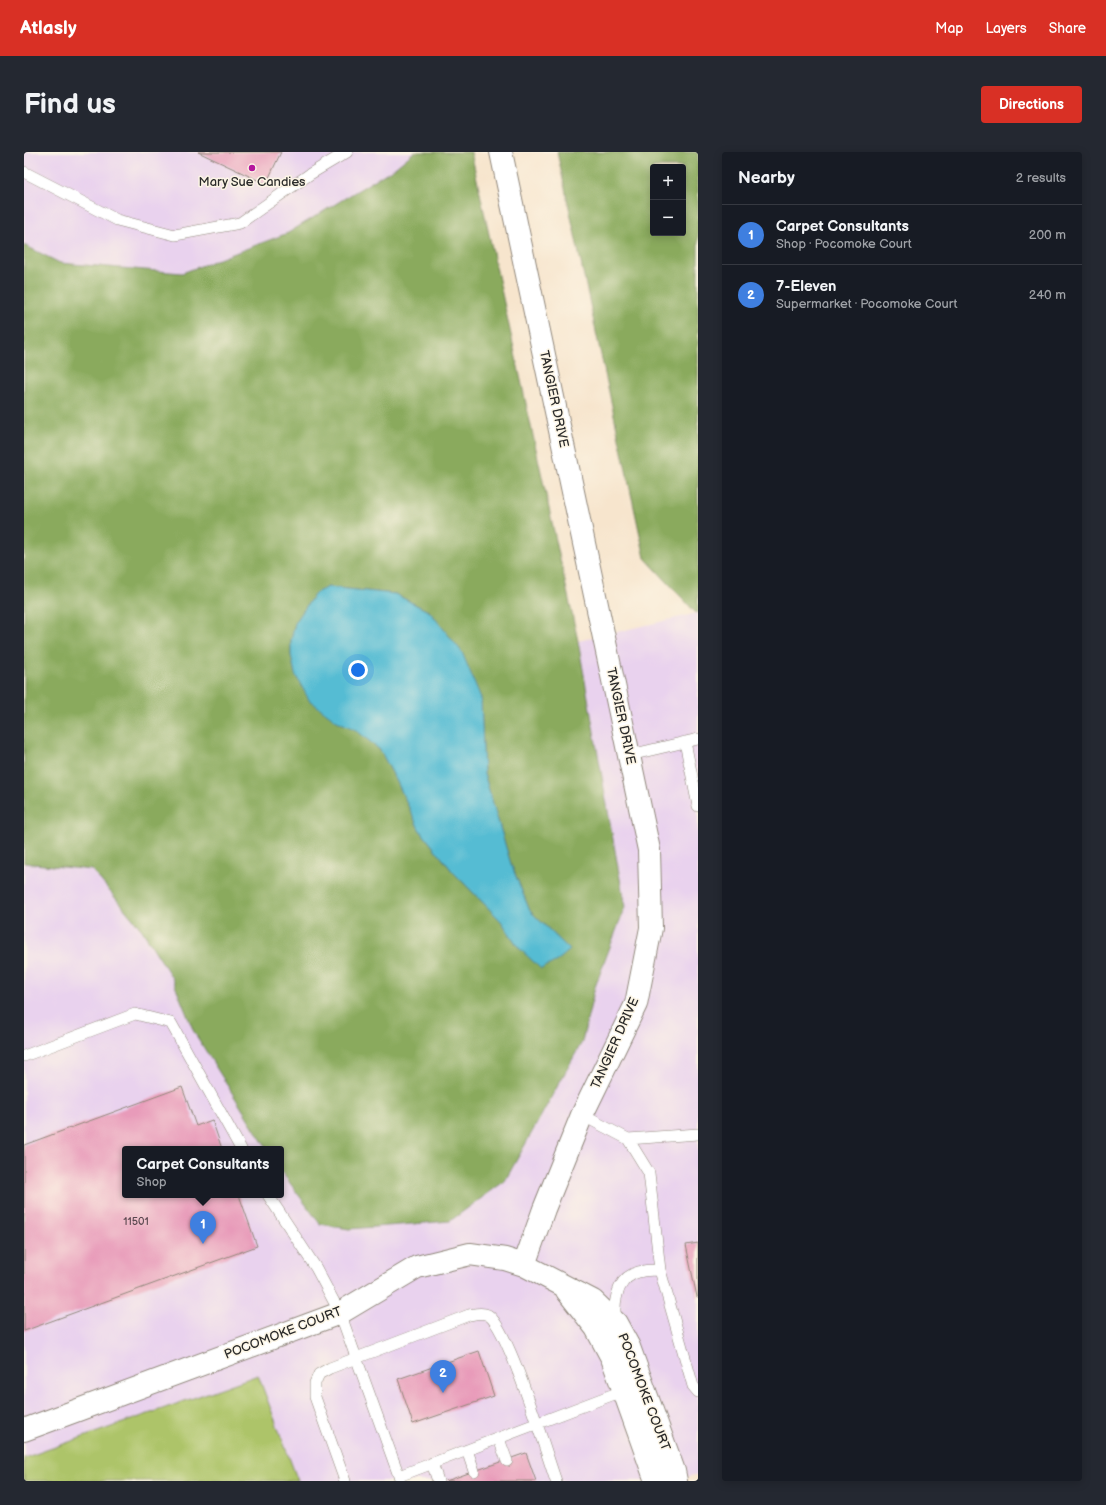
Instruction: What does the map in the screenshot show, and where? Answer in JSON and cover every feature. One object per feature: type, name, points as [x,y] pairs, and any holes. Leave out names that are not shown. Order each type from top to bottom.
[{"type":"street","name":"TANGIER DRIVE","points":[[501,152],[649,850],[651,928],[636,1004],[582,1115],[544,1209],[524,1265]]},
{"type":"street","name":"POCOMOKE COURT","points":[[26,1424],[340,1313],[417,1267],[470,1254],[505,1259],[524,1265],[593,1301],[616,1323],[634,1360],[676,1481]]},
{"type":"street","name":"POCOMOKE COURT","points":[[562,1284],[596,1328],[612,1358],[625,1390],[656,1481]]},
{"type":"lane","points":[[24,172],[117,220],[175,234],[240,223],[310,174],[348,152]]},
{"type":"lane","points":[[630,755],[698,739]]},
{"type":"lane","points":[[685,742],[698,806]]},
{"type":"lane","points":[[24,1056],[135,1014],[171,1024],[239,1146]]},
{"type":"lane","points":[[582,1115],[628,1139],[649,1173],[660,1270],[692,1386],[698,1392]]},
{"type":"lane","points":[[628,1139],[698,1134]]},
{"type":"lane","points":[[270,1198],[316,1268],[340,1313],[400,1478],[432,1463],[499,1439],[625,1390]]},
{"type":"lane","points":[[616,1323],[614,1308],[617,1293],[624,1281],[632,1274],[641,1271],[660,1270]]},
{"type":"lane","points":[[345,1481],[315,1396],[315,1383],[319,1374],[356,1357],[479,1313],[488,1315],[496,1323],[506,1342],[520,1376],[556,1481]]},
{"type":"lane","points":[[499,1439],[507,1461]]},
{"type":"lane","points":[[467,1450],[474,1471]]},
{"type":"lane","points":[[432,1463],[438,1481]]},
{"type":"shaded area","points":[[24,152],[414,152],[396,167],[288,233],[182,273],[60,263],[24,245]]},
{"type":"shaded area","points":[[698,613],[698,1474],[671,1481],[298,1481],[258,1375],[24,1458],[24,863],[92,870],[142,930],[172,978],[194,1032],[265,1146],[122,1146],[122,1198],[284,1198],[284,1175],[320,1224],[349,1229],[450,1221],[505,1181],[582,1042],[595,987],[625,907],[578,641]]},
{"type":"green space","points":[[414,152],[471,152],[578,641],[625,907],[595,987],[582,1042],[505,1181],[450,1221],[349,1229],[320,1224],[284,1175],[284,1146],[265,1146],[194,1032],[172,978],[142,930],[92,870],[24,863],[24,245],[60,263],[182,273],[288,233],[396,167]],"holes":[[[328,587],[395,594],[430,612],[481,698],[484,773],[511,864],[530,911],[570,950],[519,948],[501,921],[453,872],[419,829],[380,750],[295,674],[291,655],[291,640]]]},
{"type":"green space","points":[[557,152],[698,152],[698,613],[696,613],[645,558]]},
{"type":"green space","points":[[258,1375],[298,1481],[24,1481],[24,1458]]},
{"type":"water","points":[[328,587],[395,594],[430,612],[462,652],[481,698],[484,773],[511,864],[530,911],[570,950],[557,961],[541,969],[519,948],[501,921],[453,872],[419,829],[380,750],[356,730],[337,721],[309,700],[295,674],[291,655],[291,640],[295,623],[315,593]]},
{"type":"building","name":"Mary Sue Candies","points":[[198,152],[281,152],[266,184]]},
{"type":"building","points":[[182,1087],[196,1126],[212,1120],[221,1146],[122,1146],[122,1198],[240,1198],[257,1246],[24,1331],[24,1145]]},
{"type":"building","points":[[698,1243],[698,1297],[697,1297],[686,1245]]},
{"type":"building","points":[[479,1351],[494,1396],[413,1424],[398,1379]]},
{"type":"building","points":[[526,1453],[536,1481],[446,1481]]},
{"type":"place","name":"Mary Sue Candies","points":[[252,168]]},
{"type":"place","name":"Carpet Consultants","points":[[203,1244]]},
{"type":"place","name":"7-Eleven","points":[[443,1393]]}]
